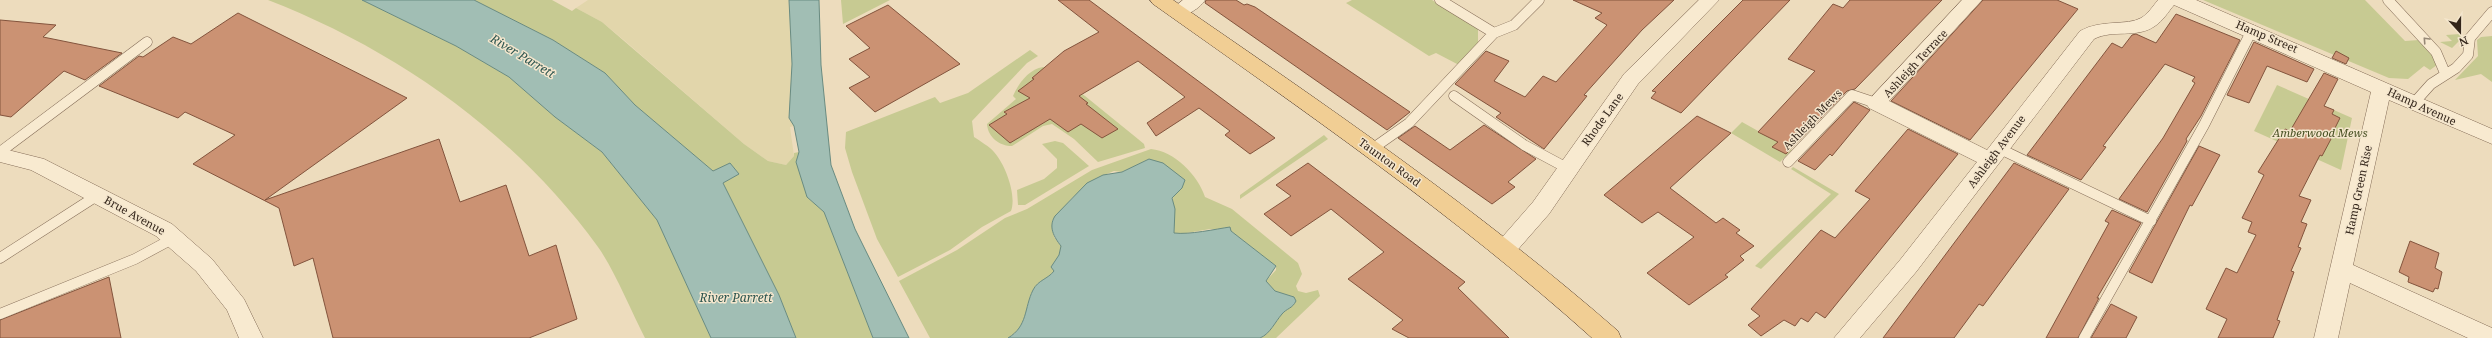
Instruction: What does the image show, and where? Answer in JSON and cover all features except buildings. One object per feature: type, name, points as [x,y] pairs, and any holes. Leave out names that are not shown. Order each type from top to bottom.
[{"type":"main road","name":"Taunton Road","points":[[1168,6],[1372,149],[1506,248],[1609,338]]},
{"type":"street","points":[[1168,6],[1196,0]]},
{"type":"street","name":"Rhode Lane","points":[[1506,248],[1541,208],[1567,168],[1631,79],[1710,0]]},
{"type":"street","name":"Ashleigh Terrace","points":[[1973,0],[1876,103],[1994,154]]},
{"type":"street","name":"Ashleigh Avenue","points":[[1846,338],[1908,266],[2087,35],[2100,28],[2142,25],[2152,19],[2168,0]]},
{"type":"street","name":"Hamp Street","points":[[2180,0],[2353,74]]},
{"type":"street","name":"Hamp Avenue","points":[[2353,74],[2414,103],[2492,136]]},
{"type":"street","name":"Hamp Green Rise","points":[[2326,338],[2342,270],[2360,176],[2382,88]]},
{"type":"street","name":"Brue Avenue","points":[[0,154],[37,164],[164,230],[204,265],[236,305],[251,338]]},
{"type":"street","points":[[2342,270],[2491,338]]},
{"type":"lane","points":[[1440,0],[1494,33]]},
{"type":"lane","points":[[1372,149],[1409,123],[1494,33],[1514,25],[1539,0]]},
{"type":"lane","points":[[2388,0],[2436,52],[2445,73]]},
{"type":"lane","points":[[2414,103],[2431,84],[2445,73],[2456,68],[2468,55],[2470,38],[2492,12]]},
{"type":"lane","points":[[2084,338],[2151,221],[2252,30]]},
{"type":"lane","points":[[0,154],[147,42]]},
{"type":"lane","name":"Ashleigh Mews","points":[[1788,162],[1852,95],[1876,103]]},
{"type":"lane","points":[[1454,96],[1524,145],[1567,168]]},
{"type":"lane","points":[[1994,154],[2151,221]]},
{"type":"lane","points":[[0,258],[98,195]]},
{"type":"lane","points":[[0,314],[135,259],[174,238]]},
{"type":"shaded area","points":[[588,0],[789,0],[792,64],[789,118],[794,126],[790,127],[794,156],[786,165],[768,161],[744,144],[602,22],[576,8]]},
{"type":"green space","points":[[268,0],[362,0],[456,46],[509,77],[555,117],[602,152],[657,220],[711,338],[645,338],[617,279],[598,247],[566,206],[530,168],[492,132],[451,100],[407,70],[316,20]]},
{"type":"green space","points":[[474,0],[552,0],[572,11],[576,8],[602,22],[744,144],[768,161],[786,165],[794,156],[794,153],[799,152],[807,197],[824,212],[873,338],[796,338],[779,295],[723,183],[739,174],[730,163],[713,171],[635,105],[605,73],[553,40]]},
{"type":"green space","points":[[841,0],[890,0],[843,24]]},
{"type":"green space","points":[[1352,0],[1432,0],[1478,28],[1478,45],[1459,65],[1436,53],[1429,56],[1346,3]]},
{"type":"green space","points":[[2203,0],[2365,0],[2405,41],[2419,40],[2428,48],[2437,65],[2430,70],[2424,66],[2408,79],[2389,78]]},
{"type":"green space","points":[[2460,34],[2463,37],[2452,48],[2440,42],[2452,41],[2446,35]]},
{"type":"green space","points":[[2492,36],[2492,82],[2481,74],[2455,80],[2478,56],[2477,40],[2481,37]]},
{"type":"green space","points":[[1030,50],[1038,56],[1027,63],[972,121],[974,137],[994,152],[1006,172],[1011,188],[1011,211],[982,227],[950,250],[898,277],[877,239],[852,172],[845,148],[846,132],[935,97],[940,103],[968,93]]},
{"type":"green space","points":[[1043,67],[1085,96],[1144,144],[1145,148],[1098,162],[1074,139],[1052,124],[1043,126],[1012,146],[1003,145],[995,140],[988,129],[987,124],[1016,99],[1013,96],[1025,78],[1033,71]]},
{"type":"green space","name":"Amberwood Mews","points":[[2277,85],[2352,118],[2341,170],[2254,131]]},
{"type":"green space","points":[[1742,122],[1792,150],[1780,162],[1731,133]]},
{"type":"green space","points":[[1324,135],[1328,139],[1240,199],[1240,195]]},
{"type":"green space","points":[[1055,141],[1063,143],[1089,166],[1025,205],[1018,205],[1017,190],[1044,179],[1057,168],[1057,159],[1042,144]]},
{"type":"green space","points":[[1151,149],[1168,154],[1176,159],[1197,180],[1205,197],[1232,209],[1298,263],[1302,274],[1296,286],[1298,291],[1306,293],[1318,290],[1320,296],[1276,338],[1260,338],[1267,334],[1282,314],[1293,306],[1296,301],[1294,297],[1275,291],[1266,281],[1276,270],[1276,266],[1231,231],[1210,229],[1181,234],[1174,233],[1174,195],[1149,159],[1122,172],[1114,171],[1097,178],[1072,198],[1052,221],[1054,237],[1061,246],[1059,255],[1051,267],[1054,271],[1035,287],[1030,297],[1025,316],[1019,328],[1008,338],[930,338],[899,281],[957,250],[1005,218],[1027,209],[1092,170]]},
{"type":"green space","points":[[1793,167],[1839,194],[1761,269],[1755,266],[1831,194],[1791,169]]},
{"type":"water","name":"River Parrett","points":[[362,0],[474,0],[553,40],[605,73],[635,105],[713,171],[730,163],[739,174],[723,183],[779,295],[796,338],[711,338],[657,220],[602,152],[555,117],[509,77],[456,46]]},
{"type":"water","points":[[789,0],[819,0],[821,65],[831,165],[855,229],[909,338],[873,338],[824,212],[807,197],[796,162],[799,152],[794,126],[789,118],[792,64]]},
{"type":"water","points":[[1149,159],[1163,163],[1185,180],[1182,188],[1172,198],[1175,209],[1174,233],[1195,233],[1230,227],[1231,231],[1276,266],[1266,281],[1275,291],[1294,297],[1296,301],[1294,304],[1282,314],[1267,334],[1260,338],[1008,338],[1019,328],[1025,316],[1030,297],[1035,287],[1054,271],[1051,267],[1059,255],[1061,246],[1054,235],[1052,228],[1055,216],[1087,183],[1103,175],[1122,172]]}]
